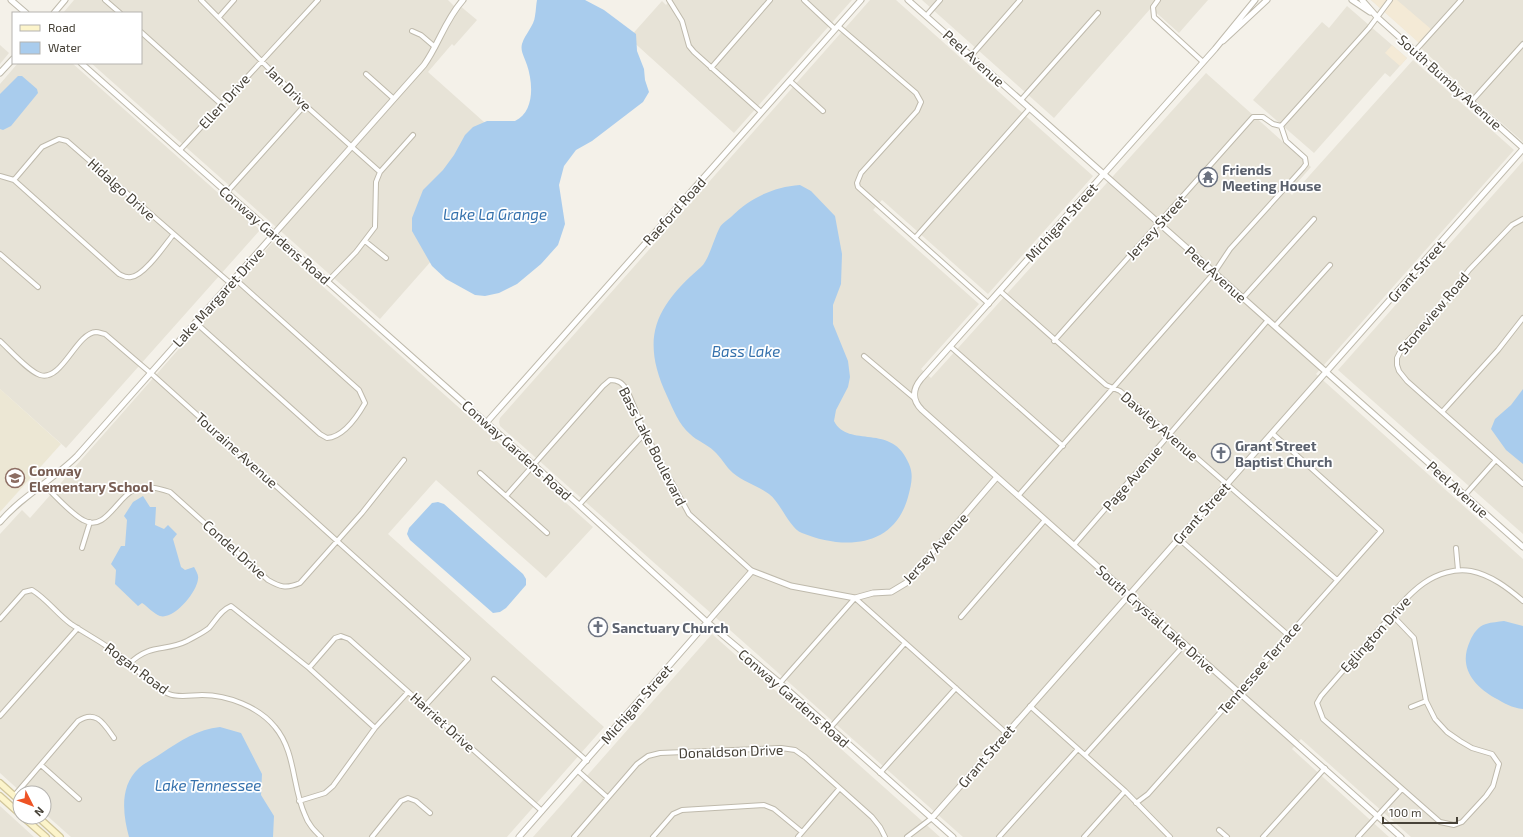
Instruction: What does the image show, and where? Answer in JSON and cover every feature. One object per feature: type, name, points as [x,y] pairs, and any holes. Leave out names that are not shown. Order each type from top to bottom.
[{"type":"main road","points":[[0,783],[12,794]]},
{"type":"main road","points":[[0,796],[12,807]]},
{"type":"main road","points":[[32,825],[46,837]]},
{"type":"main road","points":[[47,825],[60,837]]},
{"type":"street","points":[[12,0],[25,12]]},
{"type":"street","points":[[55,12],[65,0]]},
{"type":"street","points":[[105,0],[119,12]]},
{"type":"street","name":"Jan Drive","points":[[201,0],[305,105],[380,172]]},
{"type":"street","points":[[219,17],[234,0]]},
{"type":"street","name":"Ellen Drive","points":[[180,150],[318,0]]},
{"type":"street","points":[[670,0],[682,21],[689,46],[711,68],[761,112]]},
{"type":"street","points":[[711,68],[770,0]]},
{"type":"street","points":[[804,0],[916,94],[921,102],[917,110],[861,173],[857,183],[861,191],[989,304]]},
{"type":"street","name":"Raeford Road","points":[[486,423],[861,0]]},
{"type":"street","name":"Peel Avenue","points":[[908,0],[1105,173],[1523,547]]},
{"type":"street","points":[[926,16],[940,0]]},
{"type":"street","points":[[971,56],[1020,0]]},
{"type":"street","points":[[1158,0],[1153,7],[1153,12],[1158,22],[1203,62]]},
{"type":"street","name":"Michigan Street","points":[[914,398],[918,384],[1215,49],[1255,0]]},
{"type":"street","name":"Michigan Street","points":[[1215,49],[1267,0]]},
{"type":"street","name":"South Bumby Avenue","points":[[1352,0],[1377,17]]},
{"type":"street","name":"South Bumby Avenue","points":[[1362,0],[1377,17],[1523,149]]},
{"type":"street","points":[[1018,496],[1214,272],[1230,249],[1303,168],[1306,161],[1304,156],[1286,141],[1281,126],[1370,28],[1390,0]]},
{"type":"street","points":[[1415,51],[1461,0]]},
{"type":"street","name":"Lake Margaret Drive","points":[[0,522],[19,503],[72,461],[394,99],[424,65],[435,47],[446,22],[461,1]]},
{"type":"street","points":[[1021,100],[1098,13]]},
{"type":"street","points":[[412,31],[421,35],[435,47]]},
{"type":"street","points":[[142,33],[221,104]]},
{"type":"street","points":[[1471,102],[1523,44]]},
{"type":"street","points":[[0,74],[12,60]]},
{"type":"street","name":"Conway Gardens Road","points":[[82,64],[579,505],[707,622],[780,683],[953,837]]},
{"type":"street","points":[[366,74],[394,99]]},
{"type":"street","points":[[790,81],[823,111]]},
{"type":"street","points":[[227,192],[305,105]]},
{"type":"street","points":[[915,238],[1030,108]]},
{"type":"street","name":"Jersey Street","points":[[1054,340],[1253,117],[1259,116],[1266,118],[1273,124],[1281,126]]},
{"type":"street","points":[[328,281],[365,241],[375,227],[376,182],[380,172],[413,135]]},
{"type":"street","name":"Hidalgo Drive","points":[[14,180],[42,147],[59,139],[67,141],[173,235],[230,283]]},
{"type":"street","name":"Grant Street","points":[[907,837],[932,818],[1523,149]]},
{"type":"street","points":[[0,176],[14,180],[119,274],[125,277],[132,277],[142,271],[173,235]]},
{"type":"street","points":[[1243,298],[1314,219]]},
{"type":"street","name":"Stoneview Road","points":[[1523,219],[1512,224],[1475,264],[1440,308],[1399,352],[1397,365],[1402,376],[1523,484]]},
{"type":"street","points":[[365,241],[386,258]]},
{"type":"street","points":[[0,254],[38,288]]},
{"type":"street","points":[[1275,326],[1330,265]]},
{"type":"street","points":[[195,322],[320,434],[326,438],[340,434],[361,410],[365,403],[359,390],[234,278]]},
{"type":"street","name":"Dawley Avenue","points":[[1000,292],[1106,385],[1120,391],[1337,580]]},
{"type":"street","points":[[1442,412],[1498,350],[1523,318]]},
{"type":"street","name":"Page Avenue","points":[[1074,545],[1268,320]]},
{"type":"street","name":"Touraine Avenue","points":[[0,341],[33,370],[41,375],[48,375],[56,371],[87,336],[96,332],[105,334],[337,540],[468,659],[425,706]]},
{"type":"street","points":[[951,347],[1063,446]]},
{"type":"street","points":[[864,356],[914,398]]},
{"type":"street","name":"Bass Lake Boulevard","points":[[534,465],[603,386],[610,380],[616,380],[623,383],[627,390],[645,433],[689,514],[752,571],[791,586],[854,598]]},
{"type":"street","name":"South Crystal Lake Drive","points":[[914,398],[922,410],[1401,837]]},
{"type":"street","points":[[579,505],[645,433]]},
{"type":"street","name":"Tennessee Terrace","points":[[1136,803],[1148,794],[1381,531],[1272,433]]},
{"type":"street","name":"Condel Drive","points":[[90,522],[99,521],[105,518],[124,497],[133,490],[157,487],[170,492],[268,580],[280,587],[289,588],[300,583],[375,497],[404,460]]},
{"type":"street","points":[[1465,495],[1496,460]]},
{"type":"street","points":[[506,496],[534,465]]},
{"type":"street","points":[[480,473],[547,533]]},
{"type":"street","name":"Jersey Avenue","points":[[854,598],[873,593],[891,592],[906,583],[997,477]]},
{"type":"street","points":[[44,484],[79,518],[90,522],[82,548]]},
{"type":"street","points":[[961,617],[1045,520]]},
{"type":"street","points":[[1178,538],[1288,635]]},
{"type":"street","points":[[1456,548],[1458,570],[1470,570],[1482,574],[1507,587],[1523,601]]},
{"type":"street","name":"Eglington Drive","points":[[1402,789],[1323,719],[1317,703],[1321,696],[1415,590],[1447,572],[1458,570]]},
{"type":"street","name":"Michigan Street","points":[[519,837],[752,571]]},
{"type":"street","name":"Rogan Road","points":[[0,619],[24,592],[29,590],[35,592],[78,628],[110,647],[159,688],[170,695],[204,695],[231,699],[257,711],[275,727],[286,748],[294,768],[300,801],[309,824],[321,837]]},
{"type":"street","points":[[780,683],[854,598],[1006,733]]},
{"type":"street","points":[[130,663],[147,650],[179,645],[188,641],[208,628],[226,608],[231,606],[309,668],[375,728]]},
{"type":"street","points":[[1358,837],[1402,789],[1440,822],[1454,825],[1462,822],[1486,796],[1493,786],[1498,772],[1499,764],[1497,759],[1492,754],[1472,748],[1447,732],[1435,719],[1426,701],[1414,638],[1392,615]]},
{"type":"street","points":[[0,716],[78,628]]},
{"type":"street","name":"Harriet Drive","points":[[309,668],[335,638],[341,636],[349,639],[542,810]]},
{"type":"street","points":[[830,728],[905,643]]},
{"type":"street","points":[[1085,755],[1185,644]]},
{"type":"street","points":[[494,679],[587,761]]},
{"type":"street","points":[[880,773],[956,688]]},
{"type":"street","points":[[300,801],[320,795],[333,786],[375,728],[408,692]]},
{"type":"street","points":[[1411,707],[1426,701]]},
{"type":"street","points":[[1030,706],[1125,791],[1170,837]]},
{"type":"street","points":[[24,785],[78,721],[86,716],[94,716],[106,727],[114,738]]},
{"type":"street","name":"Donaldson Drive","points":[[574,837],[637,764],[648,756],[660,753],[781,748],[795,750],[872,817],[880,827],[885,837]]},
{"type":"street","points":[[999,837],[1078,749]]},
{"type":"street","points":[[41,765],[79,799]]},
{"type":"street","points":[[1263,837],[1325,768]]},
{"type":"street","points":[[578,771],[607,797]]},
{"type":"street","points":[[798,837],[840,789]]},
{"type":"street","points":[[1084,837],[1125,791]]},
{"type":"street","points":[[372,837],[401,801],[408,798],[416,801],[430,813]]},
{"type":"street","points":[[653,837],[673,814],[682,810],[764,805],[774,809],[802,832]]},
{"type":"street","points":[[1219,830],[1227,837]]},
{"type":"shaded area","points":[[74,0],[448,0],[456,8],[459,5],[477,20],[454,46],[452,44],[428,72],[523,157],[380,319],[92,64],[142,64],[142,12],[64,12]]},
{"type":"shaded area","points":[[670,0],[852,0],[734,133],[629,38],[662,1],[666,5]]},
{"type":"shaded area","points":[[870,0],[896,0],[1093,176],[988,294],[882,200],[873,210],[979,304],[921,369],[931,378],[1206,73],[1311,167],[1289,192],[1292,195],[1413,60],[1514,150],[1316,374],[1523,559],[1523,837],[1411,837],[1301,739],[1292,749],[1389,837],[963,837],[500,426],[500,418]]},
{"type":"shaded area","points":[[922,0],[1208,0],[1179,33],[1151,8],[1054,118]]},
{"type":"shaded area","points":[[1371,0],[1523,0],[1523,142],[1422,49],[1419,42]]},
{"type":"shaded area","points":[[1371,0],[1397,0],[1431,29],[1419,43]]},
{"type":"shaded area","points":[[1347,6],[1407,58],[1390,77],[1385,73],[1314,153],[1253,100],[1322,22],[1329,28]]},
{"type":"shaded area","points":[[0,45],[9,53],[0,64]]},
{"type":"shaded area","points":[[1392,45],[1407,58],[1400,66],[1385,53]]},
{"type":"shaded area","points":[[17,64],[73,64],[260,230],[66,448],[0,389],[0,84]]},
{"type":"shaded area","points":[[1523,161],[1523,534],[1338,370]]},
{"type":"shaded area","points":[[273,242],[593,527],[546,578],[436,480],[388,534],[604,727],[507,837],[71,837],[52,820],[52,785],[13,785],[0,773],[0,534],[22,510],[30,518]]},
{"type":"shaded area","name":"Conway Elementary School","points":[[0,389],[61,444],[0,512]]},
{"type":"shaded area","points":[[712,634],[940,837],[533,837]]},
{"type":"shaded area","points":[[0,806],[12,817],[12,825],[21,825],[34,837],[0,837]]},
{"type":"water","name":"Lake La Grange","points":[[537,0],[585,0],[604,10],[636,34],[637,51],[644,69],[645,80],[649,92],[643,102],[592,141],[576,150],[564,166],[559,185],[565,224],[558,245],[541,264],[517,284],[499,293],[485,296],[475,295],[446,279],[432,266],[412,231],[412,218],[423,190],[443,170],[454,155],[465,135],[473,127],[487,121],[515,121],[526,111],[531,96],[531,88],[529,72],[522,52],[522,44],[534,20]]},
{"type":"water","points":[[18,76],[22,76],[37,89],[38,93],[11,126],[3,130],[0,129],[0,94]]},
{"type":"water","name":"Bass Lake","points":[[800,185],[811,191],[835,216],[842,254],[841,284],[833,305],[833,324],[848,361],[850,377],[848,387],[836,410],[834,421],[841,429],[849,434],[882,439],[892,444],[902,451],[911,468],[912,480],[908,497],[901,514],[891,527],[879,535],[866,540],[850,543],[834,542],[802,533],[797,530],[769,494],[733,473],[714,451],[686,430],[667,396],[654,357],[654,340],[657,325],[663,310],[672,296],[704,264],[721,226],[738,210],[754,199],[780,188]]},
{"type":"water","points":[[1523,389],[1523,464],[1506,450],[1491,429],[1495,419],[1511,405]]},
{"type":"water","points":[[143,496],[150,507],[156,507],[155,525],[164,529],[168,525],[177,534],[173,539],[181,567],[185,570],[194,567],[198,576],[194,591],[184,604],[172,614],[166,616],[158,615],[142,603],[138,606],[115,584],[116,570],[111,564],[121,546],[125,546],[127,520],[124,516],[133,502]]},
{"type":"water","points":[[438,502],[444,504],[523,574],[526,579],[526,585],[506,608],[500,612],[493,613],[410,540],[407,534],[409,528],[432,503]]},
{"type":"water","points":[[1504,621],[1523,626],[1523,709],[1508,705],[1487,693],[1474,681],[1467,667],[1467,650],[1471,638],[1476,631],[1486,624]]},
{"type":"water","name":"Lake Tennessee","points":[[220,727],[241,733],[262,774],[261,795],[274,816],[273,837],[129,837],[125,819],[124,801],[128,783],[133,775],[139,768],[182,740],[204,730]]},
{"type":"place","name":"Friends Meeting House","points":[[1208,177]]},
{"type":"place","name":"Grant Street Baptist Church","points":[[1221,453]]},
{"type":"place","name":"Conway Elementary School","points":[[15,478]]},
{"type":"place","name":"Sanctuary Church","points":[[598,627]]}]
